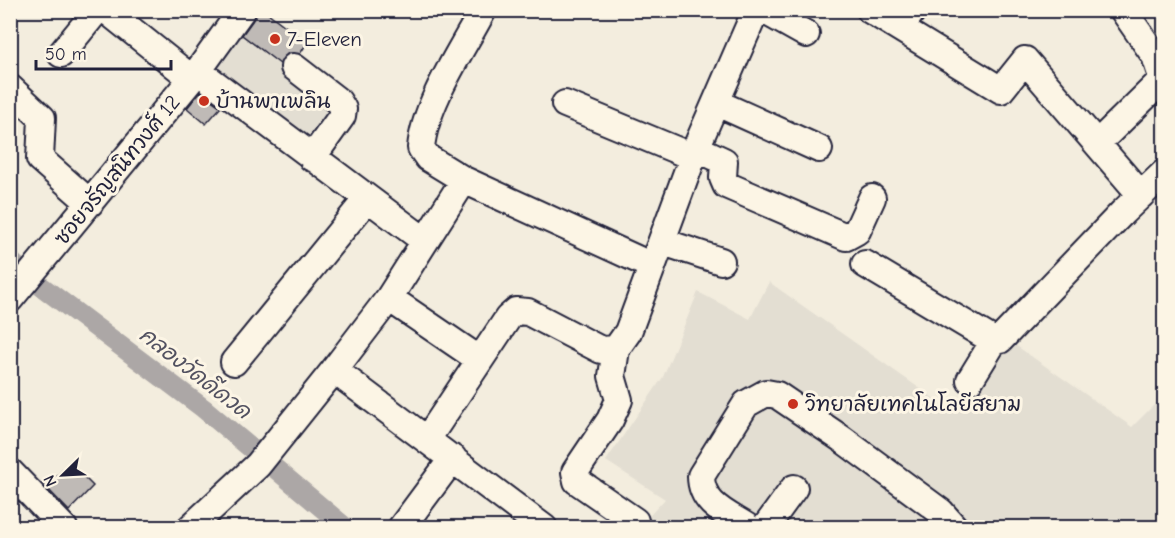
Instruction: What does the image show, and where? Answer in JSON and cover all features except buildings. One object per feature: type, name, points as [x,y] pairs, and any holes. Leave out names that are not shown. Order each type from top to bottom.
[{"type":"street","points":[[61,54],[98,10]]},
{"type":"street","points":[[106,10],[425,241]]},
{"type":"street","name":"ซอยจรัญสนิทวงศ์ 12","points":[[23,284],[195,74],[242,10]]},
{"type":"street","points":[[483,10],[423,133],[421,148],[428,158],[464,180],[652,266]]},
{"type":"street","points":[[635,521],[578,481],[575,472],[578,463],[610,420],[620,400],[612,376],[616,349],[628,332],[695,152],[756,10]]},
{"type":"street","points":[[763,10],[806,34]]},
{"type":"street","points":[[870,10],[907,19],[1001,90],[1025,60],[1141,195]]},
{"type":"street","points":[[1108,133],[1162,67],[1123,10]]},
{"type":"street","points":[[294,67],[338,101],[343,109],[342,116],[312,158]]},
{"type":"street","points":[[10,88],[42,118],[39,155],[44,165],[90,203]]},
{"type":"street","points":[[717,103],[819,149]]},
{"type":"street","points":[[565,104],[724,161],[723,178],[726,185],[846,237],[857,231],[872,198]]},
{"type":"street","points":[[865,264],[994,341],[1000,340],[1014,329],[1164,173]]},
{"type":"street","points":[[190,528],[261,460],[334,370],[389,298],[464,180]]},
{"type":"street","points":[[234,362],[367,199]]},
{"type":"street","points":[[663,242],[721,261]]},
{"type":"street","points":[[389,298],[480,360]]},
{"type":"street","points":[[428,438],[516,311],[528,312],[602,350],[616,349]]},
{"type":"street","points":[[970,380],[994,341]]},
{"type":"street","points":[[334,370],[453,458],[518,520],[544,528]]},
{"type":"street","points":[[749,528],[708,501],[701,488],[701,476],[746,404],[766,393],[777,395],[834,433],[941,512],[955,528]]},
{"type":"street","points":[[401,528],[453,458]]},
{"type":"street","points":[[10,472],[64,528]]},
{"type":"street","points":[[765,528],[794,488]]},
{"type":"shaded area","points":[[237,33],[342,111],[315,147],[210,69]]},
{"type":"shaded area","name":"วิทยาลัยเทคโนโลยีสยาม","points":[[769,282],[953,412],[1011,342],[1132,427],[1164,395],[1164,527],[639,527],[665,499],[606,461],[663,377],[698,292],[750,319]]},
{"type":"waterway","name":"คลองวัดดีดวด","points":[[10,260],[21,271],[203,408],[346,528]]},
{"type":"place","name":"7-Eleven","points":[[275,39]]},
{"type":"place","name":"บ้านพาเพลิน","points":[[204,101]]},
{"type":"place","name":"วิทยาลัยเทคโนโลยีสยาม","points":[[793,404]]}]
